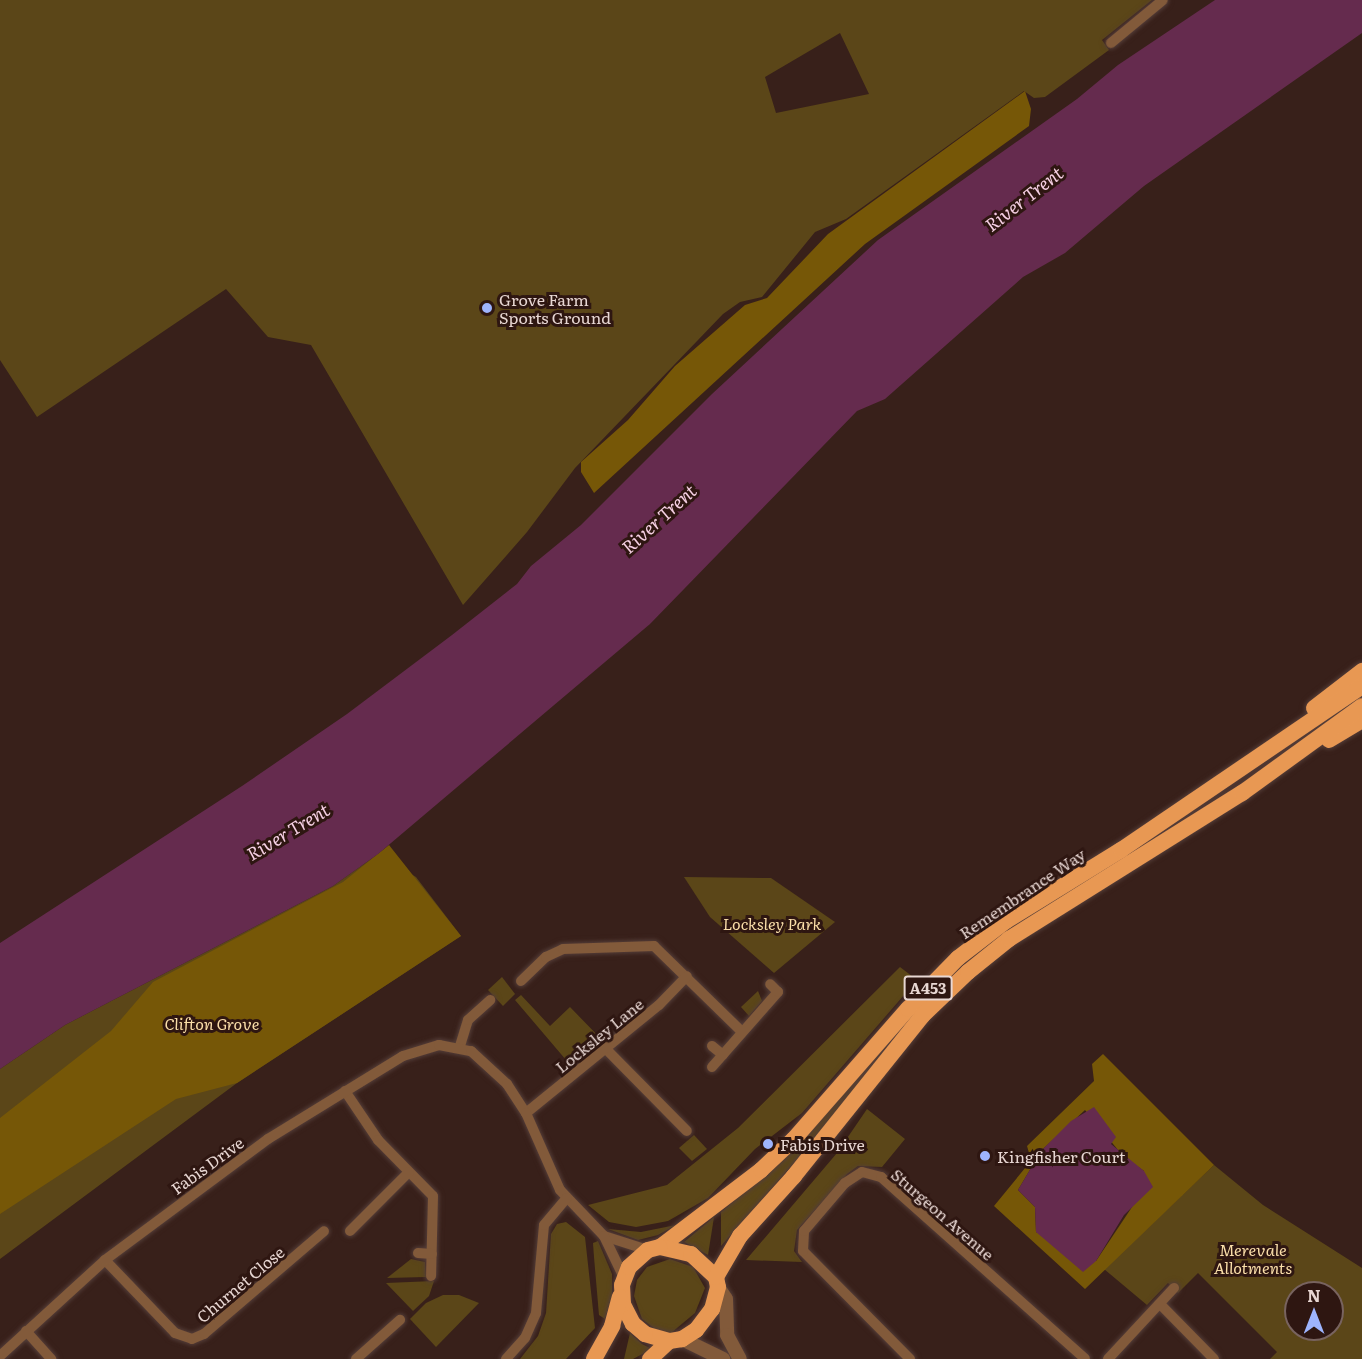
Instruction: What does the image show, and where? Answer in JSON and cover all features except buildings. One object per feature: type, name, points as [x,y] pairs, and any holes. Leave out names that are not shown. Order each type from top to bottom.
[{"type":"highway","points":[[1234,773],[1362,671]]},
{"type":"highway","name":"Remembrance Way","points":[[654,1248],[761,1170],[794,1139],[886,1032],[958,958],[1006,921],[1234,773],[1362,686]]},
{"type":"highway","name":"Remembrance Way","points":[[717,1282],[740,1236],[801,1168],[922,1016],[968,972],[1009,939],[1242,793],[1362,706]]},
{"type":"highway","points":[[1242,793],[1362,720]]},
{"type":"highway","points":[[594,1359],[612,1326],[623,1285],[638,1257],[654,1248],[691,1254],[717,1282],[704,1321],[650,1359]]},
{"type":"highway","points":[[623,1285],[633,1324],[645,1334],[676,1340]]},
{"type":"street","points":[[1111,43],[1163,0]]},
{"type":"street","points":[[521,981],[546,957],[563,949],[647,946],[660,949],[742,1032]]},
{"type":"street","points":[[523,962],[531,971]]},
{"type":"street","name":"Locksley Lane","points":[[525,1113],[606,1049],[687,976]]},
{"type":"street","points":[[712,1067],[778,992],[770,984]]},
{"type":"street","points":[[487,1008],[468,1020],[460,1046],[488,1062],[525,1113],[554,1180],[567,1198],[604,1236],[623,1285]]},
{"type":"street","name":"Fabis Drive","points":[[0,1356],[105,1260],[277,1132],[414,1050],[460,1046]]},
{"type":"street","points":[[712,1046],[723,1055]]},
{"type":"street","points":[[606,1049],[687,1131]]},
{"type":"street","points":[[345,1090],[371,1132],[434,1202],[431,1276]]},
{"type":"street","points":[[669,1132],[679,1123]]},
{"type":"street","points":[[350,1231],[409,1172]]},
{"type":"street","name":"Sturgeon Avenue","points":[[910,1359],[803,1251],[804,1231],[845,1184],[862,1172],[881,1178],[1085,1359]]},
{"type":"street","points":[[506,1359],[525,1338],[536,1313],[544,1225],[567,1198]]},
{"type":"street","points":[[352,1210],[361,1219]]},
{"type":"street","name":"Churnet Close","points":[[105,1260],[175,1333],[192,1339],[204,1334],[310,1237],[324,1231]]},
{"type":"street","points":[[604,1236],[654,1248]]},
{"type":"street","points":[[418,1253],[432,1254]]},
{"type":"street","points":[[717,1282],[726,1299],[727,1335],[740,1359]]},
{"type":"street","points":[[1108,1359],[1174,1288]]},
{"type":"street","points":[[1160,1304],[1214,1359]]},
{"type":"street","points":[[356,1359],[386,1324],[400,1320]]},
{"type":"street","points":[[26,1331],[51,1359]]},
{"type":"street","points":[[676,1340],[723,1359]]},
{"type":"green space","name":"Grove Farm Sports Ground","points":[[0,0],[1152,0],[1102,40],[1109,50],[1045,97],[1034,98],[1024,91],[846,219],[815,232],[762,297],[740,302],[723,314],[575,468],[527,532],[463,605],[311,345],[268,337],[226,289],[37,417],[0,360]],"holes":[[[840,33],[869,94],[776,113],[765,77]]]},
{"type":"green space","points":[[1025,91],[1031,109],[1029,126],[865,244],[594,493],[581,472],[581,462],[628,420],[675,366],[745,305],[767,298],[828,234]]},
{"type":"green space","name":"Clifton Grove","points":[[389,845],[461,936],[237,1083],[176,1099],[0,1214],[0,1118],[111,1031],[153,982],[343,882]]},
{"type":"green space","name":"Clifton Grove","points":[[378,854],[416,877],[461,936],[237,1083],[0,1259],[0,1069],[65,1025],[333,886]]},
{"type":"green space","name":"Locksley Park","points":[[684,877],[771,878],[835,922],[774,973],[710,917]]},
{"type":"green space","points":[[1081,884],[1011,930],[815,1139],[721,1246],[721,1212],[766,1174],[956,969],[997,937]]},
{"type":"green space","points":[[900,967],[917,980],[802,1113],[755,1149],[708,1198],[668,1221],[636,1227],[609,1222],[588,1205],[667,1185],[738,1128]]},
{"type":"green space","points":[[502,977],[515,994],[503,1006],[488,990]]},
{"type":"green space","points":[[758,991],[762,1001],[749,1016],[741,1007]]},
{"type":"green space","points":[[521,995],[550,1026],[570,1007],[603,1041],[572,1067],[515,1000]]},
{"type":"green space","points":[[1103,1054],[1214,1165],[1085,1289],[994,1206],[1030,1162],[1031,1168],[1018,1190],[1035,1207],[1036,1232],[1096,1261],[1132,1207],[1144,1171],[1123,1156],[1085,1110],[1031,1160],[1027,1146],[1094,1081],[1092,1064]]},
{"type":"green space","points":[[867,1109],[905,1139],[882,1167],[858,1166],[847,1174],[797,1230],[794,1251],[802,1262],[746,1260],[837,1153]]},
{"type":"green space","points":[[694,1135],[707,1149],[692,1161],[679,1148]]},
{"type":"green space","name":"Merevale Allotments","points":[[1214,1165],[1263,1205],[1362,1268],[1362,1359],[1270,1359],[1277,1352],[1198,1273],[1178,1293],[1168,1283],[1147,1305],[1104,1269]]},
{"type":"green space","points":[[714,1217],[708,1255],[684,1242]]},
{"type":"green space","points":[[566,1222],[585,1237],[595,1328],[566,1359],[520,1359],[538,1336],[546,1313],[551,1234],[557,1224]]},
{"type":"green space","points":[[676,1225],[658,1235],[638,1240],[608,1229],[641,1232]]},
{"type":"green space","points":[[598,1241],[612,1274],[612,1297],[605,1319],[599,1315],[593,1243]]},
{"type":"green space","points":[[411,1259],[425,1262],[426,1277],[387,1278]]},
{"type":"green space","points":[[670,1259],[693,1267],[705,1288],[695,1313],[671,1333],[655,1329],[642,1319],[634,1296],[637,1280],[647,1267]]},
{"type":"green space","points":[[434,1281],[429,1296],[413,1311],[386,1283]]},
{"type":"green space","points":[[443,1295],[459,1295],[479,1303],[436,1347],[410,1319],[426,1303]]},
{"type":"green space","points":[[630,1333],[642,1344],[652,1349],[633,1359],[624,1359]]},
{"type":"water","name":"River Trent","points":[[1215,0],[1362,0],[1362,33],[1144,186],[1065,253],[1023,277],[885,399],[857,411],[650,624],[378,854],[333,886],[65,1025],[0,1069],[0,943],[242,786],[347,714],[452,635],[517,584],[531,566],[581,525],[712,394],[878,240],[1077,99],[1118,65]]},
{"type":"water","points":[[1094,1107],[1116,1137],[1111,1144],[1144,1171],[1153,1187],[1124,1215],[1096,1261],[1083,1272],[1036,1232],[1035,1207],[1018,1190],[1031,1168],[1030,1162],[1071,1121]]},
{"type":"place","name":"Grove Farm Sports Ground","points":[[487,308]]},
{"type":"place","name":"Fabis Drive","points":[[768,1144]]},
{"type":"place","name":"Kingfisher Court","points":[[985,1156]]}]
